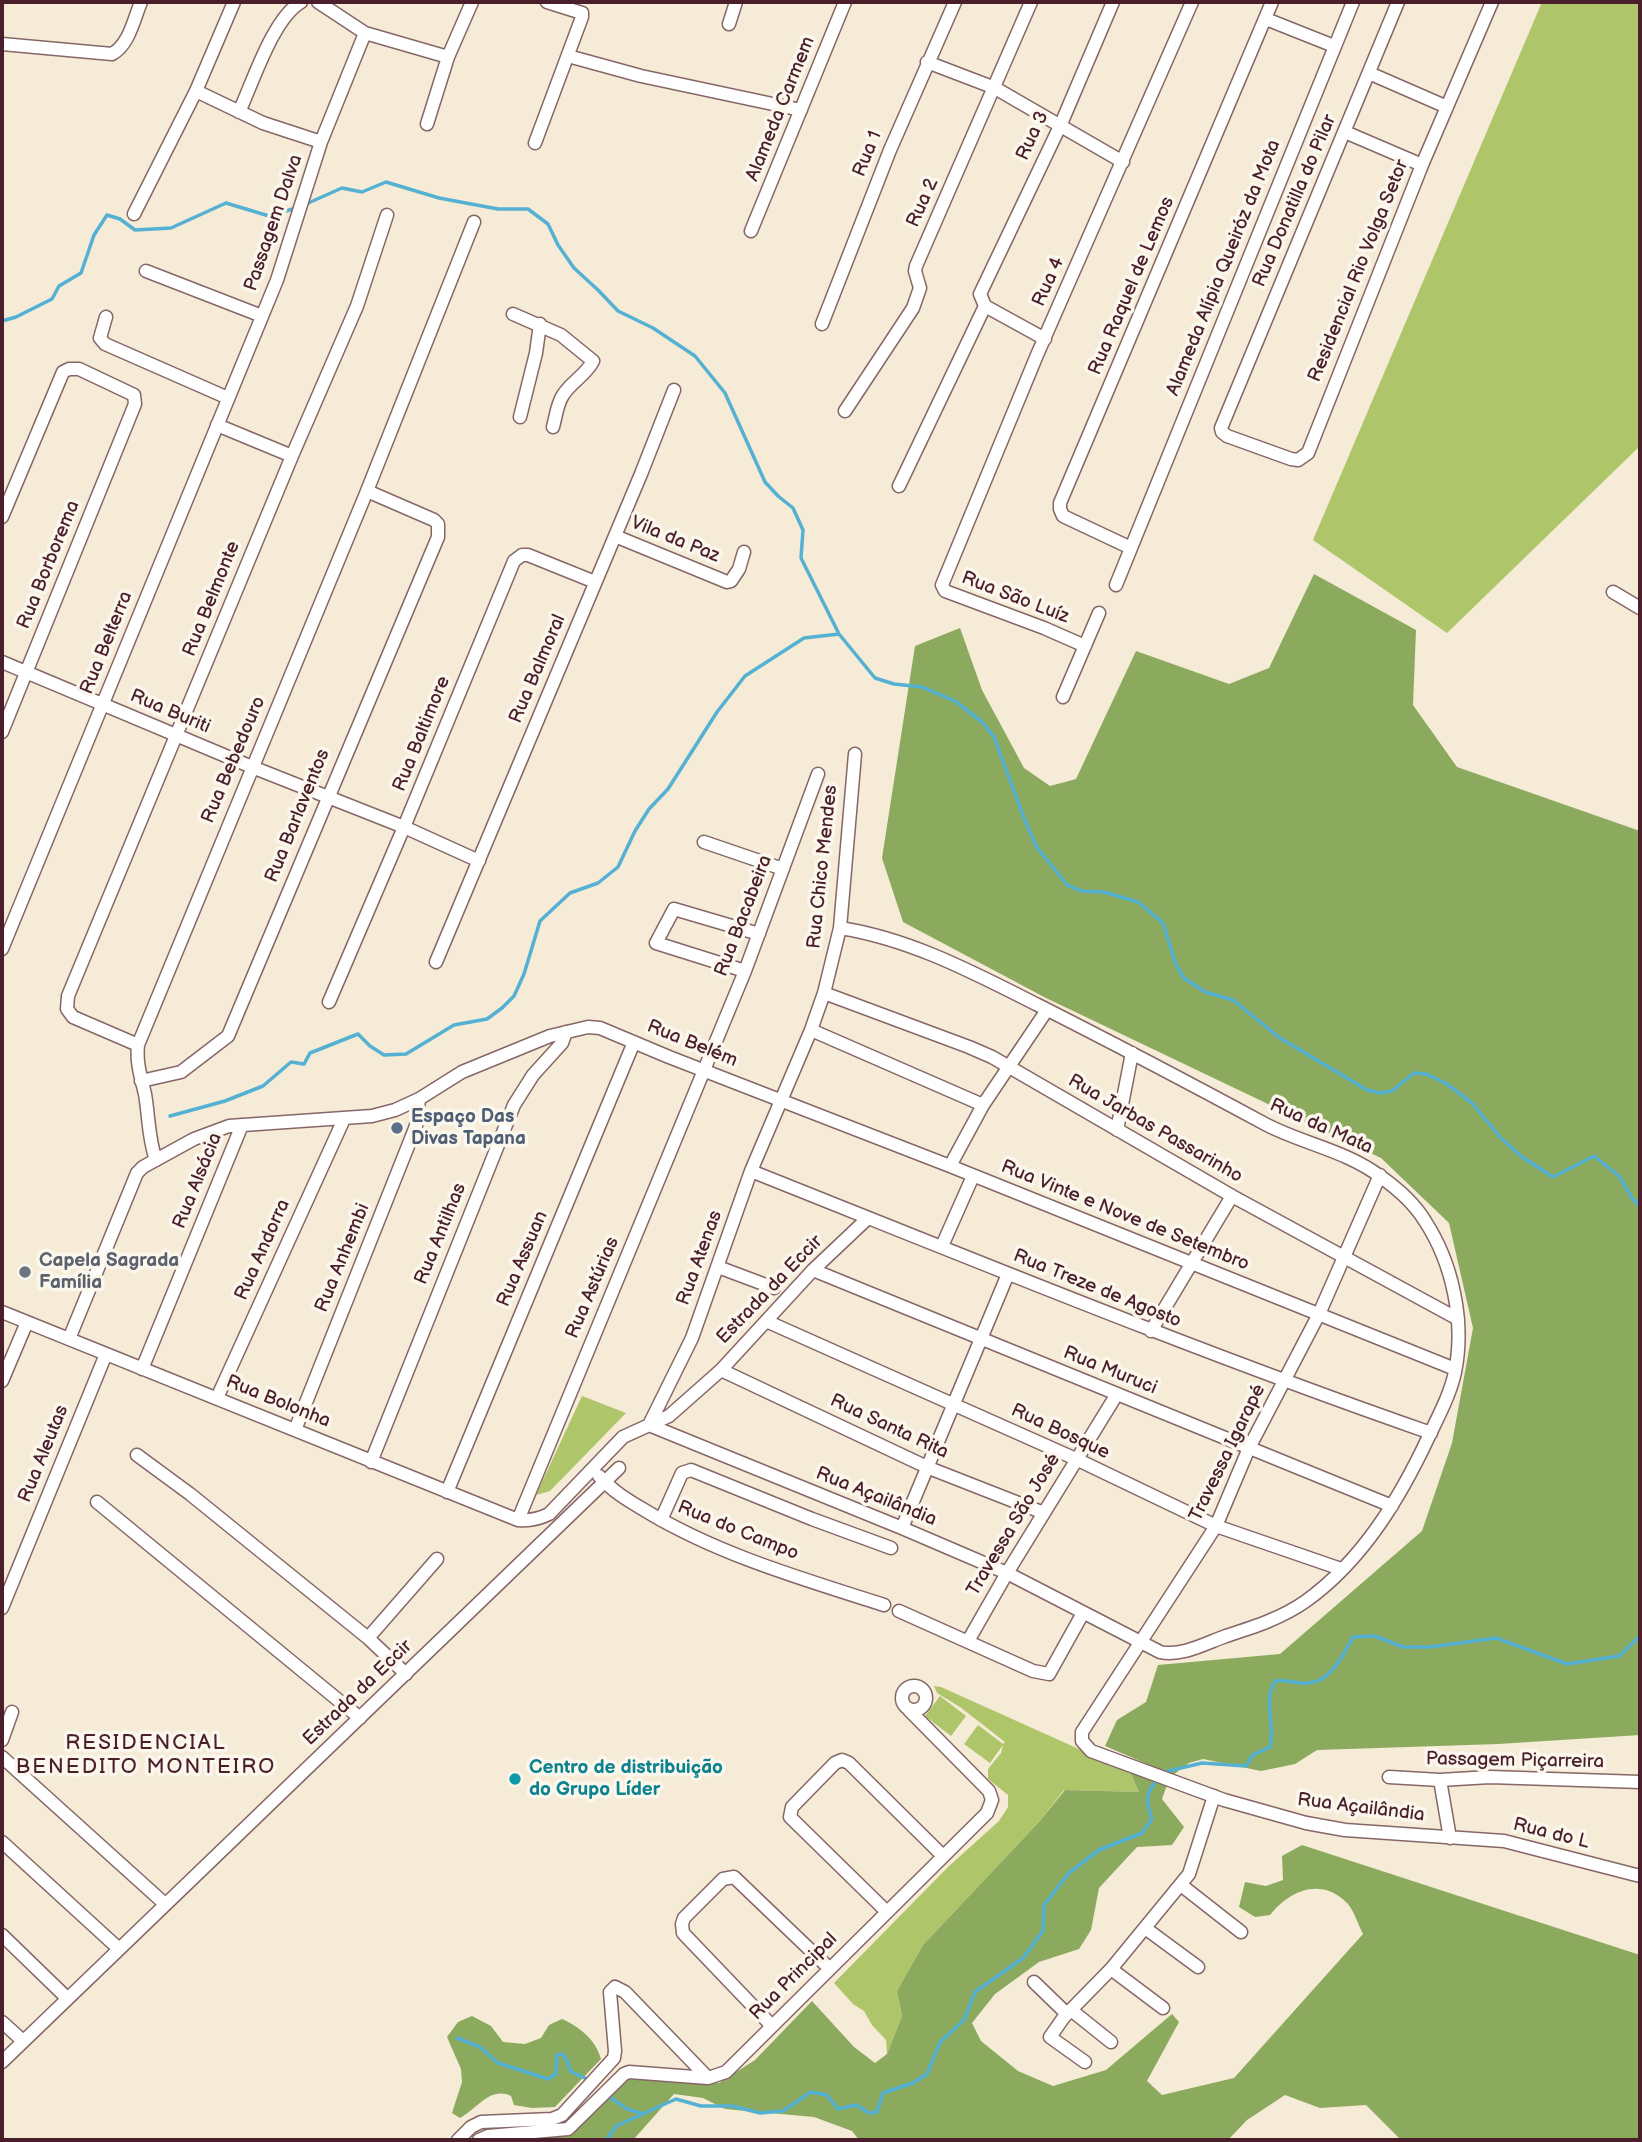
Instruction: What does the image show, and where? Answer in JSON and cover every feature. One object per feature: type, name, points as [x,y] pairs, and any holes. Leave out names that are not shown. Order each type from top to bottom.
[{"type":"street","points":[[2,44],[112,54],[120,49],[141,2]]},
{"type":"street","points":[[134,214],[196,91],[234,2]]},
{"type":"street","points":[[239,112],[275,32],[286,14],[301,2]]},
{"type":"street","points":[[318,2],[365,33],[448,57]]},
{"type":"street","points":[[427,124],[448,57],[472,2]]},
{"type":"street","points":[[536,143],[582,22],[582,13],[547,2]]},
{"type":"street","points":[[729,24],[736,2]]},
{"type":"street","name":"Alameda Carmem","points":[[751,231],[845,2]]},
{"type":"street","name":"Rua 1","points":[[822,324],[927,62],[955,2]]},
{"type":"street","name":"Rua 2","points":[[845,411],[913,308],[920,288],[916,266],[1031,2]]},
{"type":"street","name":"Rua 3","points":[[985,306],[980,294],[982,285],[1061,124],[1113,2]]},
{"type":"street","name":"Rua 4","points":[[945,579],[1045,339],[1192,2]]},
{"type":"street","name":"Rua Raquel de Lemos","points":[[1131,548],[1063,516],[1060,503],[1272,2]]},
{"type":"street","name":"Alameda Alípia Queiróz da Mota","points":[[1116,584],[1353,2]]},
{"type":"street","name":"Rua Donatilla do Pilar","points":[[1226,415],[1398,2]]},
{"type":"street","name":"Residencial Rio Volga Setor","points":[[1226,415],[1221,428],[1227,436],[1291,459],[1298,460],[1308,453],[1422,165],[1492,2]]},
{"type":"street","points":[[1266,19],[1334,46]]},
{"type":"street","name":"Passagem Dalva","points":[[217,425],[286,255],[321,142],[365,33]]},
{"type":"street","points":[[568,56],[641,76],[801,110]]},
{"type":"street","points":[[927,62],[995,88],[1123,162]]},
{"type":"street","points":[[1369,73],[1447,107]]},
{"type":"street","points":[[196,91],[263,123],[321,142]]},
{"type":"street","points":[[1345,132],[1422,165]]},
{"type":"street","name":"Rua Belmonte","points":[[138,1045],[73,1017],[67,1009],[68,996],[356,306],[387,215]]},
{"type":"street","name":"Rua Bebedouro","points":[[138,1045],[367,491],[474,222]]},
{"type":"street","points":[[146,271],[262,316]]},
{"type":"street","points":[[899,486],[985,306],[1045,339]]},
{"type":"street","points":[[513,314],[561,335],[591,359],[590,366],[559,402],[553,427]]},
{"type":"street","points":[[105,323],[100,338],[105,344],[228,398]]},
{"type":"street","points":[[520,417],[536,353],[540,324]]},
{"type":"street","name":"Rua Borborema","points":[[2,517],[63,372],[79,369],[132,392],[136,400],[132,412],[2,732]]},
{"type":"street","name":"Rua Balmoral","points":[[436,962],[674,390]]},
{"type":"street","points":[[217,425],[292,456]]},
{"type":"street","name":"Rua Belterra","points":[[2,949],[217,425]]},
{"type":"street","name":"Rua Barlaventos","points":[[141,1081],[181,1072],[228,1037],[438,537],[438,524],[434,520],[367,491]]},
{"type":"street","name":"Vila da Paz","points":[[615,536],[727,582],[731,581],[738,569],[744,552]]},
{"type":"street","name":"Rua Baltimore","points":[[329,1002],[514,561],[527,555],[595,582]]},
{"type":"street","name":"Rua São Luíz","points":[[945,579],[942,588],[945,592],[1085,646]]},
{"type":"street","points":[[1613,592],[1640,608]]},
{"type":"street","points":[[1063,697],[1100,613]]},
{"type":"street","name":"Rua Buriti","points":[[2,662],[252,767],[404,827],[479,861]]},
{"type":"street","name":"Rua Chico Mendes","points":[[780,1100],[824,993],[840,928],[855,754]]},
{"type":"street","name":"Rua Bacabeira","points":[[704,1071],[759,934],[818,774]]},
{"type":"street","points":[[705,842],[783,869]]},
{"type":"street","points":[[744,971],[656,943],[673,910],[759,934]]},
{"type":"street","name":"Rua da Mata","points":[[840,928],[880,936],[941,957],[1268,1125],[1338,1153],[1380,1175],[1413,1204],[1426,1222],[1448,1270],[1458,1319],[1455,1370],[1448,1396],[1410,1477],[1367,1543],[1341,1569],[1305,1602],[1255,1627],[1177,1653],[1160,1652],[1083,1612]]},
{"type":"street","name":"Rua Jarbas Passarinho","points":[[824,993],[969,1047],[1007,1066],[1232,1196],[1458,1319]]},
{"type":"street","points":[[950,1166],[982,1105],[1047,1010]]},
{"type":"street","name":"Rua Belém","points":[[577,1030],[600,1028],[780,1100]]},
{"type":"street","points":[[69,1339],[137,1173],[156,1160],[229,1126],[344,1119],[395,1110],[419,1099],[462,1072],[550,1036],[577,1030]]},
{"type":"street","name":"Rua Antilhas","points":[[371,1462],[514,1105],[533,1075],[577,1030]]},
{"type":"street","points":[[811,1030],[982,1105]]},
{"type":"street","name":"Rua Assuan","points":[[447,1492],[634,1042]]},
{"type":"street","points":[[138,1045],[137,1064],[150,1124],[150,1143],[156,1160]]},
{"type":"street","points":[[1117,1130],[1132,1053]]},
{"type":"street","name":"Rua Astúrias","points":[[518,1520],[704,1071]]},
{"type":"street","name":"Rua Anhembi","points":[[295,1430],[416,1126],[419,1099]]},
{"type":"street","name":"Rua Vinte e Nove de Setembro","points":[[780,1100],[1455,1370]]},
{"type":"street","name":"Rua Atenas","points":[[649,1425],[692,1338],[751,1171],[780,1100]]},
{"type":"street","name":"Rua Andorra","points":[[217,1398],[344,1119]]},
{"type":"street","name":"Rua Alsácia","points":[[142,1369],[242,1125]]},
{"type":"street","name":"Rua Treze de Agosto","points":[[751,1171],[1150,1331],[1284,1382],[1431,1433]]},
{"type":"street","name":"Travessa Igarapé","points":[[1082,1732],[1216,1526],[1249,1448],[1345,1259],[1380,1175]]},
{"type":"street","points":[[942,1246],[973,1176]]},
{"type":"street","points":[[1150,1331],[1232,1196]]},
{"type":"street","name":"Estrada da Eccir","points":[[540,1518],[549,1514],[623,1437],[669,1416],[721,1370],[813,1270],[868,1217]]},
{"type":"street","points":[[718,1267],[775,1289]]},
{"type":"street","name":"Rua Muruci","points":[[813,1270],[1392,1506]]},
{"type":"street","points":[[902,1528],[1008,1275]]},
{"type":"street","name":"Rua Bolonha","points":[[2,1312],[518,1520],[540,1518]]},
{"type":"street","name":"Rua Bosque","points":[[766,1321],[1076,1459],[1216,1526],[1341,1569]]},
{"type":"street","points":[[2,1381],[27,1322]]},
{"type":"street","name":"Rua Aleutas","points":[[2,1608],[106,1354]]},
{"type":"street","name":"Rua Santa Rita","points":[[721,1370],[929,1468],[1044,1513]]},
{"type":"street","name":"Travessa São José","points":[[968,1641],[1116,1394]]},
{"type":"street","name":"Rua Açailândia","points":[[649,1425],[1007,1573],[1083,1612]]},
{"type":"street","points":[[136,1455],[190,1494],[368,1638],[406,1674]]},
{"type":"street","name":"Rua do Campo","points":[[592,1467],[620,1496],[660,1520],[722,1549],[884,1605]]},
{"type":"street","name":"Estrada da Eccir","points":[[2,2062],[619,1468]]},
{"type":"street","points":[[660,1520],[682,1473],[691,1470],[891,1548]]},
{"type":"street","points":[[97,1502],[360,1718]]},
{"type":"street","points":[[368,1638],[437,1559]]},
{"type":"street","points":[[899,1611],[1032,1671],[1049,1674],[1083,1612]]},
{"type":"street","name":"Rua Principal","points":[[708,2078],[718,2076],[734,2065],[987,1813],[992,1800],[989,1791],[909,1710]]},
{"type":"street","points":[[2,1740],[12,1712]]},
{"type":"street","name":"Rua Açailândia","points":[[1082,1732],[1082,1741],[1091,1751],[1251,1809],[1345,1830],[1450,1838]]},
{"type":"street","points":[[2,1757],[165,1903]]},
{"type":"street","points":[[886,1912],[789,1818],[792,1807],[835,1763],[842,1760],[849,1763],[943,1856]]},
{"type":"street","name":"Passagem Piçarreira","points":[[1389,1777],[1640,1782]]},
{"type":"street","points":[[1440,1780],[1450,1838]]},
{"type":"street","points":[[1084,2062],[1049,2037],[1111,1969],[1189,1874],[1214,1796]]},
{"type":"street","name":"Rua do L","points":[[1450,1838],[1504,1841],[1640,1876]]},
{"type":"street","points":[[2,1842],[118,1948]]},
{"type":"street","points":[[772,2026],[683,1933],[684,1918],[723,1879],[734,1877],[739,1880],[830,1968]]},
{"type":"street","points":[[1181,1885],[1241,1932]]},
{"type":"street","points":[[1144,1928],[1198,1967]]},
{"type":"street","points":[[2,1936],[67,1998]]},
{"type":"street","points":[[1111,1969],[1163,2008]]},
{"type":"street","points":[[1034,1982],[1069,2012],[1111,2042]]},
{"type":"street","points":[[458,2140],[471,2127],[481,2122],[552,2119],[562,2115],[614,2058],[612,1989],[620,1988],[625,1992],[708,2078]]},
{"type":"street","points":[[2,2022],[23,2041]]},
{"type":"street","points":[[479,2140],[488,2136],[568,2129],[629,2072],[708,2078]]},
{"type":"green space","points":[[1542,2],[1640,2],[1640,446],[1447,633],[1313,540]]},
{"type":"green space","points":[[1314,574],[1416,630],[1413,705],[1457,767],[1640,831],[1640,1735],[1498,1744],[1317,1750],[1295,1764],[1261,1771],[1203,1759],[1189,1763],[1173,1775],[1105,1746],[1117,1720],[1146,1702],[1158,1665],[1280,1654],[1422,1531],[1452,1443],[1473,1328],[1449,1223],[1381,1158],[1046,998],[903,922],[882,858],[915,646],[960,628],[982,690],[1024,768],[1050,786],[1076,779],[1136,651],[1229,684],[1269,668]]},
{"type":"green space","points":[[582,1396],[626,1413],[550,1491],[536,1495]]},
{"type":"green space","points":[[934,1686],[1130,1772],[1139,1792],[1064,1790],[1039,1822],[923,1945],[897,1991],[902,2016],[887,2054],[886,2040],[864,2011],[853,2004],[834,1983],[948,1867],[999,1821],[1008,1807],[1008,1795],[988,1779],[988,1769],[1001,1753],[1003,1745],[990,1763],[964,1744],[978,1725],[1003,1744],[1005,1742],[937,1693]]},
{"type":"green space","points":[[940,1696],[966,1716],[951,1736],[925,1716]]},
{"type":"green space","points":[[1130,1772],[1167,1785],[1162,1799],[1184,1827],[1172,1845],[1137,1847],[1099,1888],[1091,1930],[1079,1949],[1039,1962],[995,1994],[972,2023],[981,2041],[1018,2071],[1053,2086],[1106,2070],[1172,2014],[1179,2022],[1147,2081],[1162,2095],[1234,2078],[1363,1934],[1347,1903],[1327,1890],[1296,1893],[1270,1915],[1255,1917],[1239,1907],[1245,1882],[1266,1886],[1283,1880],[1282,1856],[1302,1845],[1640,1955],[1640,2140],[1401,2140],[1366,2105],[1320,2108],[1285,2095],[1247,2120],[1228,2140],[859,2140],[852,2131],[814,2117],[725,2109],[703,2098],[674,2094],[633,2140],[525,2140],[560,2137],[570,2133],[623,2080],[636,2076],[719,2083],[755,2060],[812,2001],[854,2047],[875,2063],[887,2054],[902,2016],[897,1991],[923,1945],[1039,1822],[1065,1790],[1139,1792]]},
{"type":"green space","points":[[472,2016],[491,2026],[503,2042],[525,2044],[541,2038],[549,2025],[562,2019],[586,2035],[601,2059],[555,2107],[532,2108],[514,2105],[511,2096],[497,2094],[490,2096],[460,2118],[452,2113],[462,2082],[461,2069],[447,2037],[458,2022]]},
{"type":"waterway","points":[[306,204],[342,188],[362,192],[386,182],[439,198],[498,209],[528,209],[548,224],[574,268],[618,311],[653,328],[695,356],[725,393],[765,482],[793,508],[803,530],[801,558],[839,634],[875,678],[894,684],[922,687],[955,701],[982,722],[994,737],[1036,846],[1067,885],[1081,891],[1104,892],[1138,902],[1163,923],[1176,965],[1184,978],[1205,992],[1233,1000],[1280,1038],[1367,1090],[1381,1093],[1392,1091],[1414,1073],[1426,1074],[1447,1084],[1472,1103],[1500,1137],[1522,1157],[1553,1177],[1594,1156],[1619,1176],[1640,1206]]},
{"type":"waterway","points":[[2,321],[52,299],[59,286],[81,273],[94,235],[107,215],[120,219],[135,230],[171,228],[226,203],[269,216],[296,208]]},
{"type":"waterway","points":[[170,1116],[225,1101],[263,1086],[291,1062],[304,1064],[310,1053],[358,1034],[384,1055],[406,1054],[454,1025],[487,1019],[514,996],[524,974],[540,921],[570,893],[598,883],[618,867],[649,809],[668,789],[717,712],[745,676],[804,638],[839,634]]},
{"type":"waterway","points":[[1162,1774],[1202,1763],[1246,1766],[1253,1755],[1270,1747],[1269,1705],[1275,1681],[1311,1683],[1320,1680],[1334,1669],[1353,1637],[1375,1636],[1403,1647],[1430,1647],[1496,1638],[1567,1664],[1619,1656],[1640,1636]]},
{"type":"waterway","points":[[606,2140],[616,2126],[676,2099],[701,2106],[732,2106],[760,2113],[783,2111],[811,2092],[827,2095],[838,2109],[856,2105],[869,2113],[877,2112],[883,2093],[913,2083],[927,2074],[940,2042],[964,2020],[975,1992],[1023,1958],[1043,1931],[1044,1905],[1069,1873],[1099,1850],[1142,1833],[1152,1819],[1148,1798],[1150,1789],[1157,1780]]},
{"type":"waterway","points":[[457,2038],[480,2047],[498,2063],[548,2079],[556,2074],[557,2055],[562,2054],[570,2071],[589,2080]]},
{"type":"waterway","points":[[608,2096],[627,2109],[641,2113]]},
{"type":"place","name":"Espaço Das Divas Tapana","points":[[397,1128]]},
{"type":"place","name":"Capela Sagrada Família","points":[[25,1272]]},
{"type":"place","name":"Centro de distribuição do Grupo Líder","points":[[515,1779]]},
{"type":"district","name":"RESIDENCIAL BENEDITO MONTEIRO","points":[[146,1756]]}]
